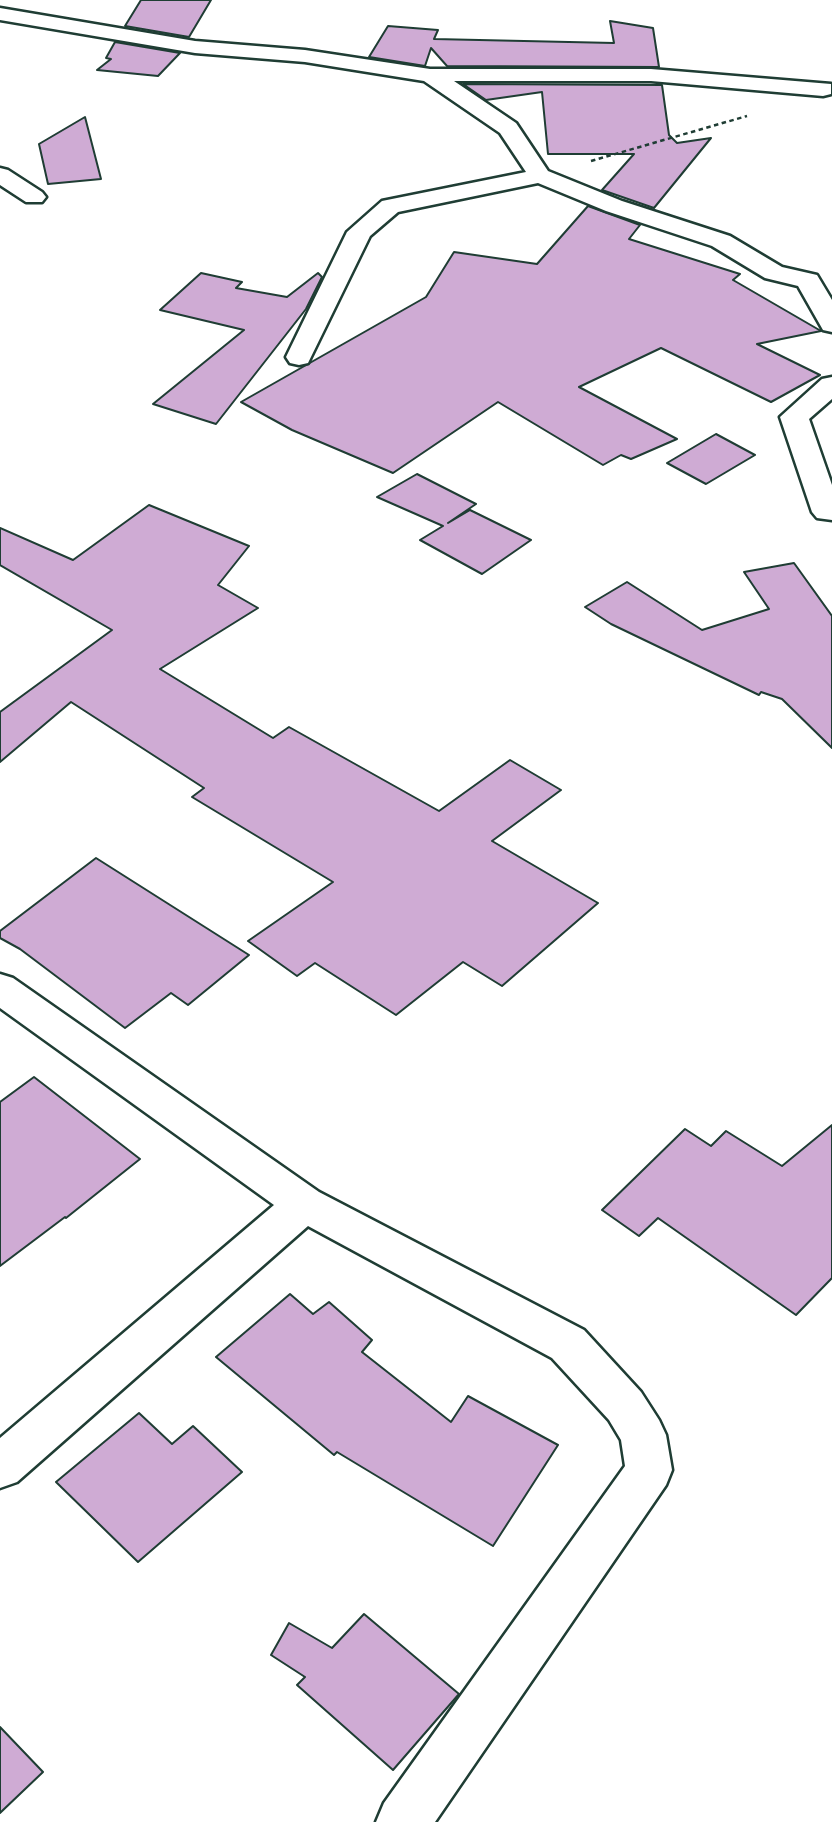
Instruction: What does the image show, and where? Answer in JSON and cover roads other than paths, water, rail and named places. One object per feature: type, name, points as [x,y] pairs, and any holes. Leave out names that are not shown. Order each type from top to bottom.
[{"type":"street","points":[[0,14],[195,47],[305,56],[430,75],[651,75],[823,89]]},
{"type":"street","points":[[430,75],[508,128],[540,176]]},
{"type":"street","points":[[0,175],[34,197]]},
{"type":"street","points":[[299,357],[359,232],[390,206],[540,176],[614,206],[721,241],[774,273],[808,280],[832,324]]},
{"type":"street","points":[[827,512],[794,417],[832,385]]},
{"type":"street","points":[[0,988],[304,1204],[568,1344],[625,1406],[643,1435],[649,1470],[403,1822]]},
{"type":"street","points":[[0,1467],[304,1204]]}]
